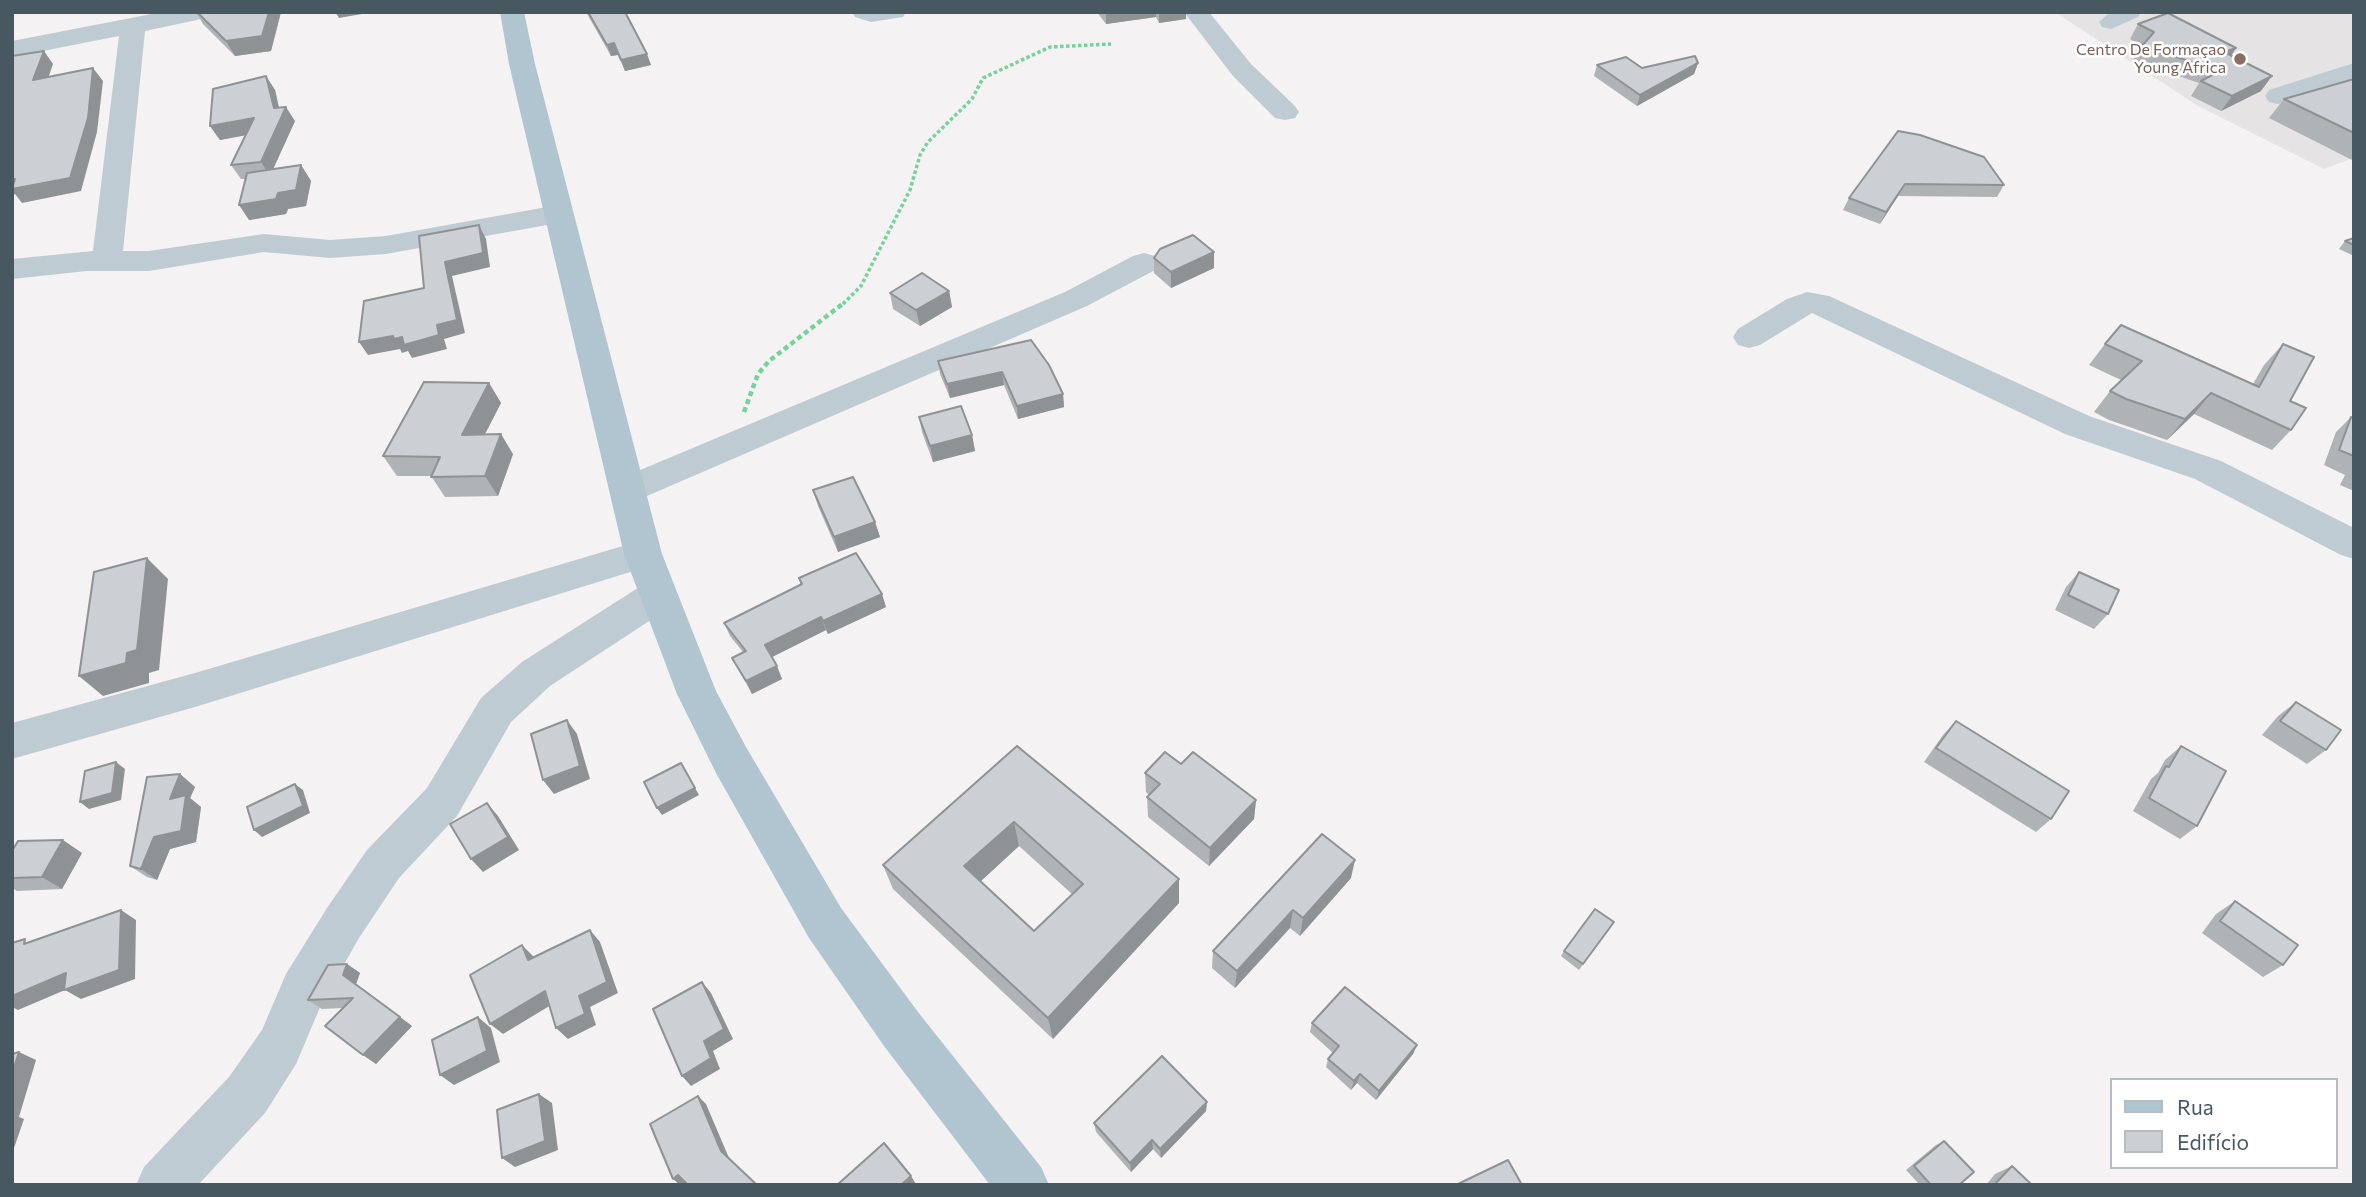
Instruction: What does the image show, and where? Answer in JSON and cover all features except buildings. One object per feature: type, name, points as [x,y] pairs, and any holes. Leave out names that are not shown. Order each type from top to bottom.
[{"type":"main road","points":[[512,12],[558,214],[643,554],[696,694],[825,923],[1017,1183]]},
{"type":"street","points":[[12,48],[202,12]]},
{"type":"street","points":[[864,12],[871,15],[894,12]]},
{"type":"street","points":[[1196,12],[1242,70],[1285,111]]},
{"type":"street","points":[[107,260],[133,26]]},
{"type":"street","points":[[2278,96],[2354,71]]},
{"type":"street","points":[[12,270],[107,260],[149,261],[264,243],[330,249],[386,245],[558,214]]},
{"type":"street","points":[[626,490],[1076,299],[1144,263]]},
{"type":"street","points":[[1749,337],[1798,306],[1807,302],[1818,303],[2077,425],[2208,470],[2354,545]]},
{"type":"street","points":[[12,741],[195,690],[643,554]]},
{"type":"street","points":[[162,1185],[247,1094],[279,1047],[303,990],[343,923],[383,864],[442,803],[455,783],[469,752],[496,710],[536,674],[658,596]]},
{"type":"path","points":[[733,446],[758,374],[769,361],[842,306],[861,286],[910,190],[920,155],[928,142],[972,99],[979,82],[988,74],[1050,47],[1111,44]]},
{"type":"shaded area","name":"Centro De Formaçao Young Africa","points":[[2055,12],[2354,12],[2354,158],[2324,169],[2198,106]]},
{"type":"place","name":"Centro De Formaçao Young Africa","points":[[2240,59]]}]
